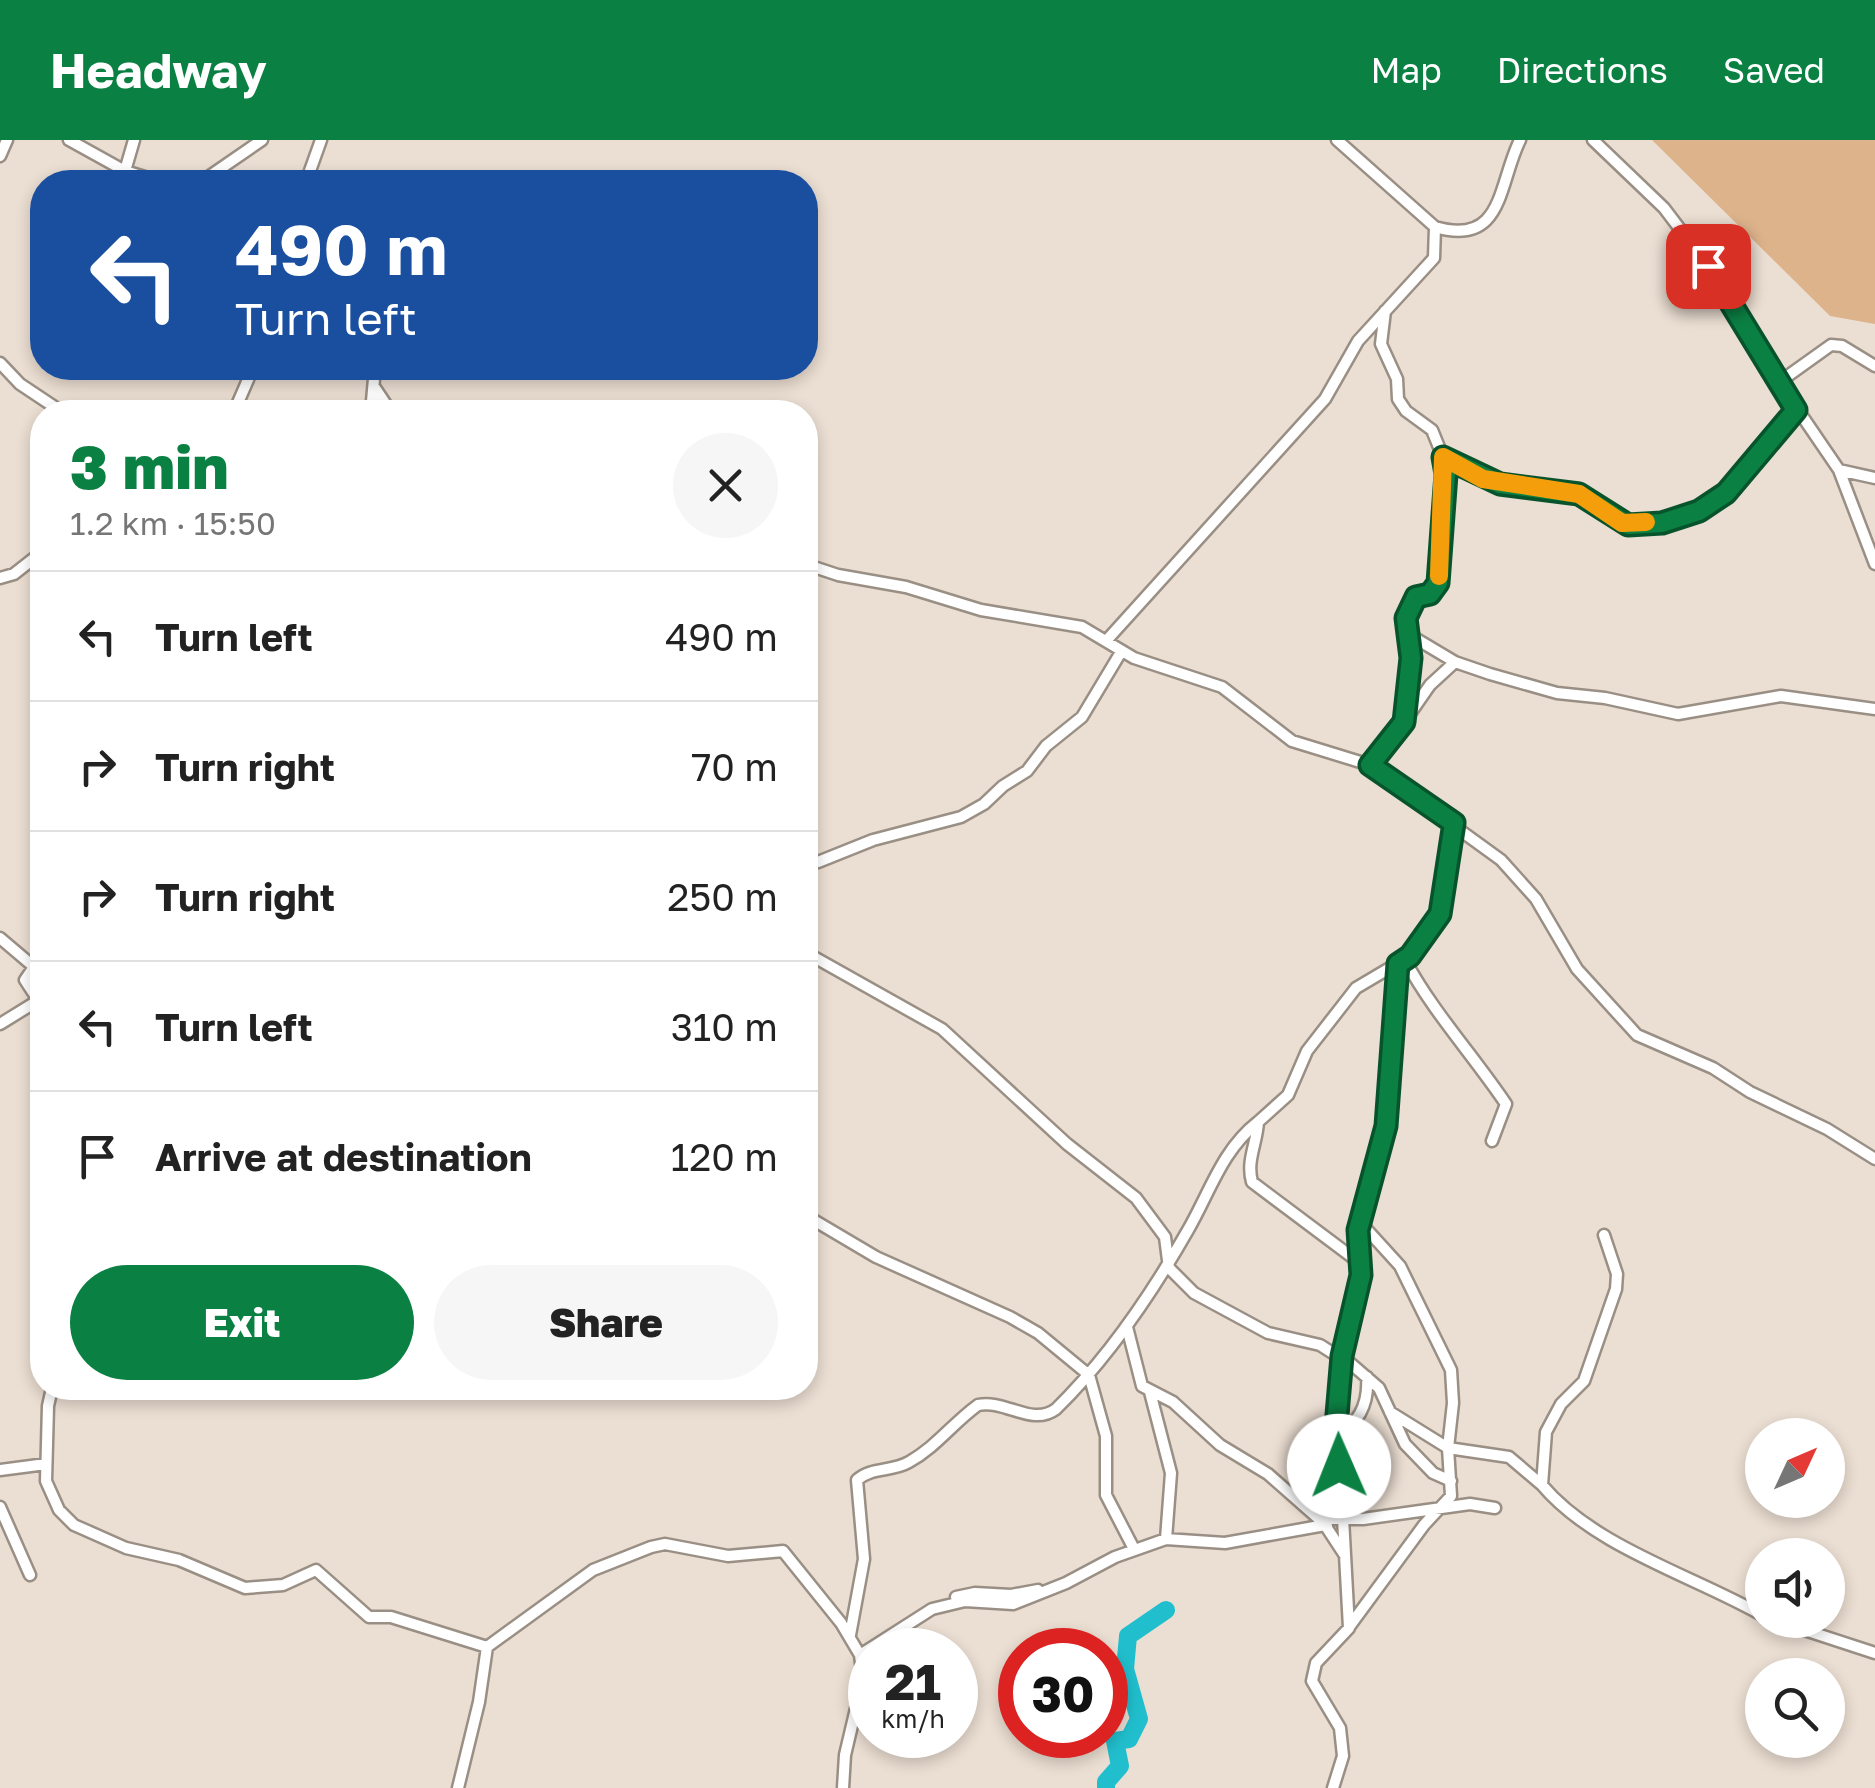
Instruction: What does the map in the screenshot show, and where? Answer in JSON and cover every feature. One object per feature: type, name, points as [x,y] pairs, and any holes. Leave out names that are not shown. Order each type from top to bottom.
[{"type":"street","points":[[0,156],[8,140]]},
{"type":"street","points":[[69,140],[126,170],[134,140]]},
{"type":"street","points":[[218,170],[262,140]]},
{"type":"street","points":[[311,170],[322,140]]},
{"type":"street","points":[[1337,140],[1436,226],[1462,232],[1486,222],[1498,202],[1520,140]]},
{"type":"street","points":[[1593,140],[1685,232],[1778,383],[1839,470],[1875,564]]},
{"type":"street","points":[[1106,641],[1288,434],[1325,399],[1358,341],[1434,258],[1436,226]]},
{"type":"street","points":[[1385,311],[1381,344],[1397,379],[1398,399],[1406,411],[1432,430],[1446,474],[1438,583],[1430,594],[1416,597],[1408,608],[1411,658],[1404,722]]},
{"type":"street","points":[[1778,383],[1831,345],[1842,346],[1875,366]]},
{"type":"street","points":[[0,363],[20,384],[44,400]]},
{"type":"street","points":[[373,400],[375,380]]},
{"type":"street","points":[[375,387],[383,400]]},
{"type":"street","points":[[1443,457],[1500,484],[1579,494],[1628,525],[1662,523],[1699,511],[1726,493],[1796,410]]},
{"type":"street","points":[[1839,470],[1875,478]]},
{"type":"street","points":[[0,578],[14,574],[30,561]]},
{"type":"street","points":[[818,568],[880,580],[981,610],[1082,627],[1121,652],[1222,688],[1292,741],[1370,765],[1488,848],[1520,879],[1552,922],[1577,968],[1630,1029],[1805,1117],[1875,1159]]},
{"type":"street","points":[[1408,634],[1455,662],[1546,690],[1678,714],[1781,696],[1875,709]]},
{"type":"street","points":[[818,862],[873,840],[961,817],[984,804],[1003,786],[1027,772],[1046,746],[1082,717],[1121,652]]},
{"type":"street","points":[[1370,765],[1430,685],[1455,662]]},
{"type":"street","points":[[851,1628],[864,1559],[856,1480],[866,1472],[904,1466],[934,1447],[978,1405],[991,1402],[1025,1414],[1048,1415],[1089,1376],[1127,1326],[1167,1262],[1232,1147],[1288,1096],[1308,1051],[1356,988],[1402,962],[1440,914],[1454,823]]},
{"type":"street","points":[[0,938],[30,963]]},
{"type":"street","points":[[818,959],[956,1041],[1067,1144],[1136,1198],[1165,1237],[1167,1262],[1173,1274],[1204,1300],[1268,1333],[1320,1346],[1367,1377],[1378,1388],[1405,1444],[1432,1473],[1451,1481]]},
{"type":"street","points":[[1402,962],[1506,1104],[1492,1141]]},
{"type":"street","points":[[1348,1628],[1345,1480],[1336,1460],[1334,1438],[1349,1314],[1361,1275],[1360,1222],[1386,1126],[1402,962]]},
{"type":"street","points":[[0,1024],[30,1009]]},
{"type":"street","points":[[1258,1122],[1256,1146],[1248,1166],[1252,1182],[1360,1264]]},
{"type":"street","points":[[1333,1788],[1342,1756],[1340,1728],[1313,1686],[1312,1673],[1424,1525],[1452,1496],[1448,1448],[1453,1402],[1451,1370],[1400,1266],[1360,1222]]},
{"type":"street","points":[[818,1223],[876,1258],[1010,1317],[1038,1334],[1089,1376],[1108,1446],[1106,1495],[1134,1549]]},
{"type":"street","points":[[1542,1485],[1546,1432],[1561,1404],[1584,1382],[1616,1288],[1618,1274],[1604,1235]]},
{"type":"street","points":[[1127,1326],[1136,1375],[1150,1392],[1172,1473],[1166,1539]]},
{"type":"street","points":[[1334,1438],[1352,1426],[1363,1410],[1367,1377]]},
{"type":"street","points":[[1150,1392],[1172,1402],[1220,1445],[1268,1474],[1325,1523],[1345,1555]]},
{"type":"street","points":[[49,1400],[46,1481],[59,1510],[90,1534],[147,1554],[178,1560],[245,1588],[283,1585],[316,1570],[368,1617],[391,1617],[487,1647]]},
{"type":"street","points":[[1390,1412],[1448,1448],[1509,1457],[1571,1512],[1619,1543],[1745,1606]]},
{"type":"street","points":[[0,1470],[46,1464]]},
{"type":"street","points":[[902,1628],[966,1594],[1044,1591],[1134,1549],[1166,1539],[1225,1543],[1343,1520],[1470,1504],[1495,1508]]},
{"type":"street","points":[[0,1506],[30,1575]]},
{"type":"street","points":[[458,1788],[479,1702],[487,1647],[594,1570],[665,1544],[728,1556],[783,1551],[848,1632]]},
{"type":"street","points":[[1837,1638],[1875,1653]]},
{"type":"street","points":[[842,1788],[848,1746]]},
{"type":"shaded area","points":[[1652,140],[1875,140],[1875,324],[1830,316]]},
{"type":"waterway","points":[[1106,1788],[1106,1782],[1120,1766],[1115,1741],[1129,1739],[1139,1719],[1125,1669],[1128,1636],[1166,1610]]},
{"type":"slow traffic","points":[[1439,576],[1438,540],[1446,474],[1443,457],[1483,479],[1579,494],[1622,523],[1646,522]]},
{"type":"route","points":[[1339,1466],[1334,1438],[1342,1356],[1361,1275],[1358,1230],[1384,1142],[1398,964],[1410,956],[1440,914],[1454,823],[1370,765],[1404,722],[1411,658],[1406,626],[1408,608],[1416,597],[1430,594],[1438,583],[1438,540],[1446,474],[1443,457],[1500,484],[1579,494],[1628,525],[1662,523],[1715,502],[1796,410],[1708,266]]}]
